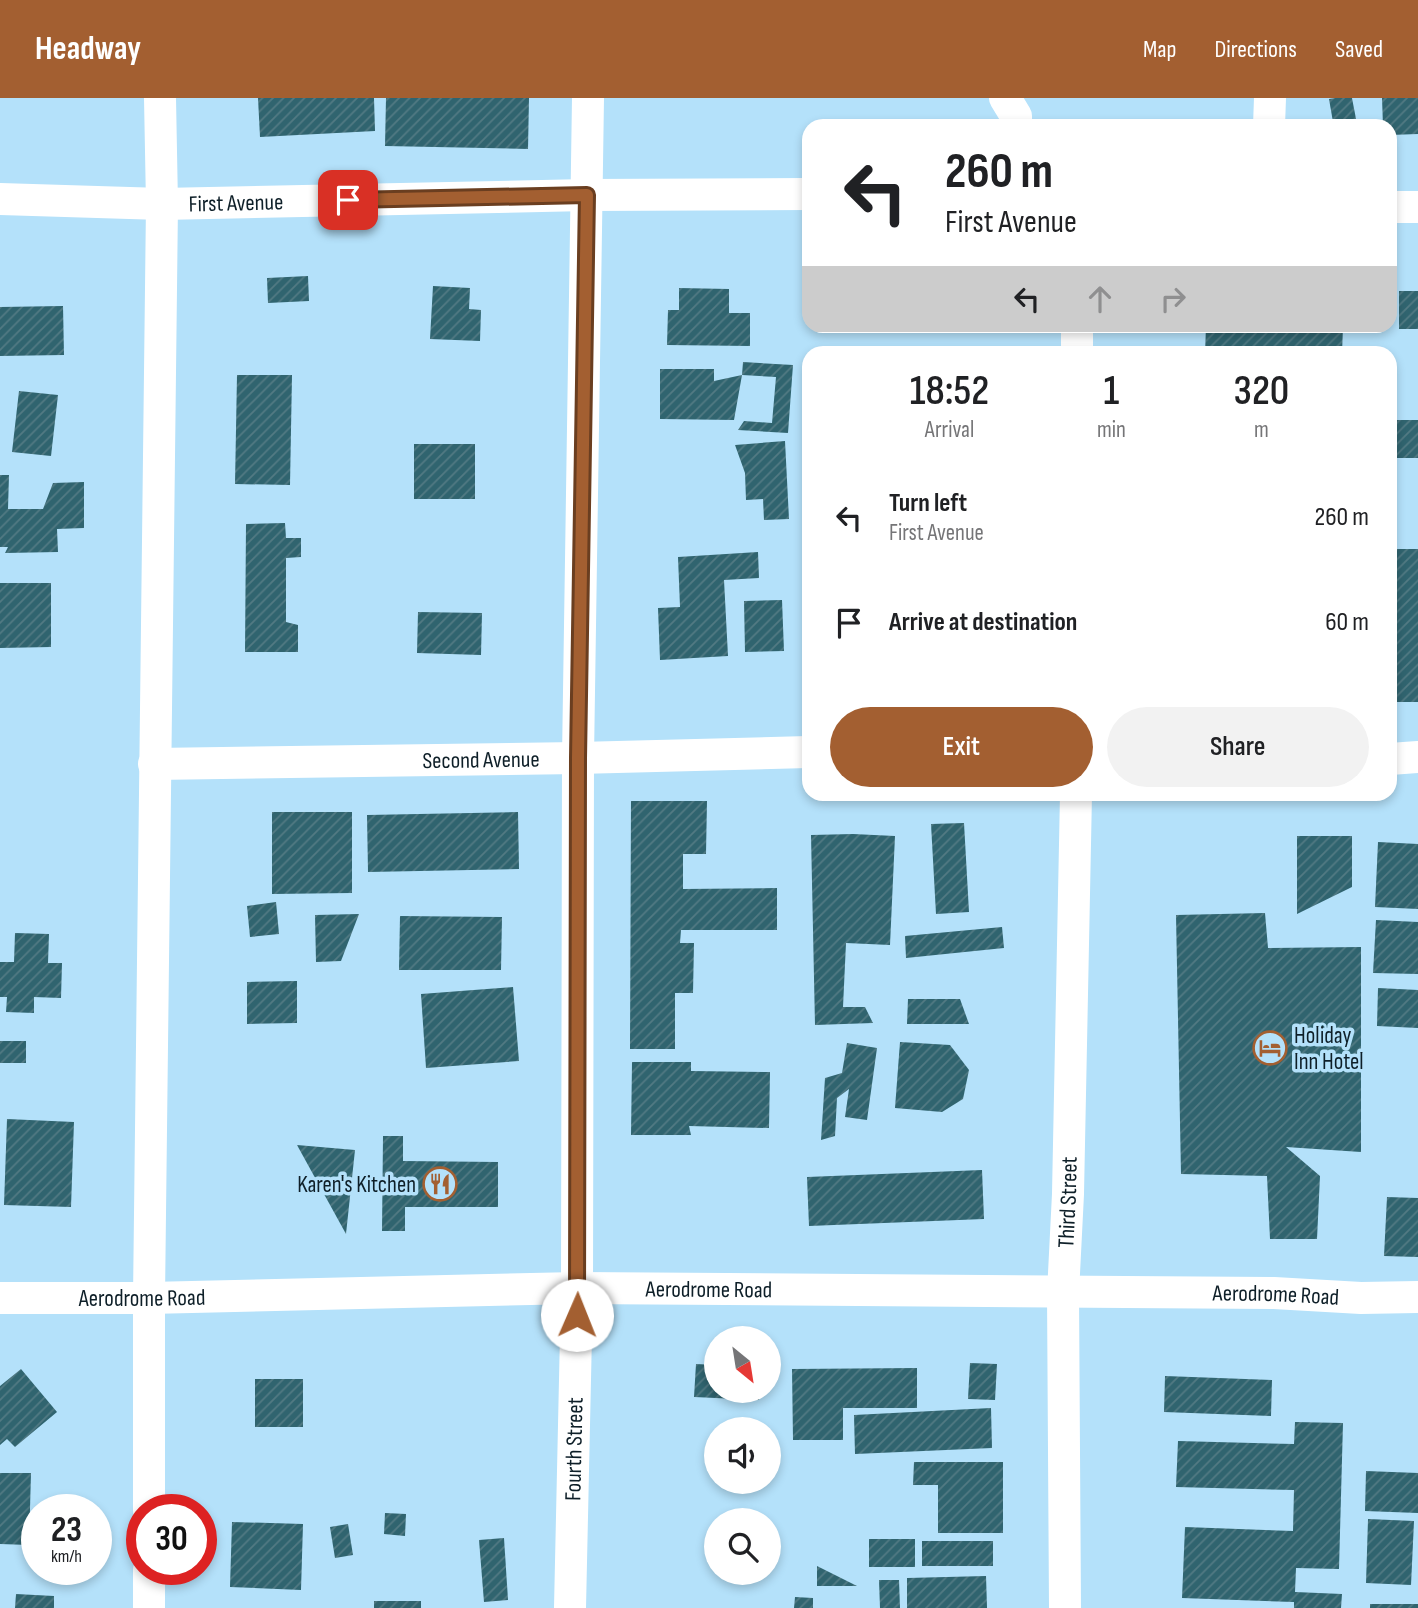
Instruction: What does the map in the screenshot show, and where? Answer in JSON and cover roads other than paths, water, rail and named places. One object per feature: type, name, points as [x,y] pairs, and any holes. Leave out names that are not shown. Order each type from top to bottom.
[{"type":"street","points":[[149,1494],[162,204],[160,98]]},
{"type":"street","name":"Fourth Street","points":[[570,1608],[577,1288],[578,758],[588,98]]},
{"type":"street","points":[[1004,98],[1016,119]]},
{"type":"street","points":[[1269,119],[1270,98]]},
{"type":"street","name":"First Avenue","points":[[0,199],[162,204],[587,195],[802,194]]},
{"type":"street","points":[[1397,207],[1418,207]]},
{"type":"street","name":"Second Avenue","points":[[155,764],[802,752]]},
{"type":"street","points":[[1397,758],[1418,757]]},
{"type":"street","name":"Third Street","points":[[1065,1608],[1063,1293],[1068,1194],[1076,801]]},
{"type":"street","name":"Aerodrome Road","points":[[0,1297],[149,1298],[577,1288],[1274,1293],[1361,1298],[1418,1297]]},
{"type":"street","points":[[149,1585],[149,1608]]},
{"type":"place","name":"Holiday Inn Hotel","points":[[1270,1048]]},
{"type":"place","name":"Karen's Kitchen","points":[[440,1184]]}]
